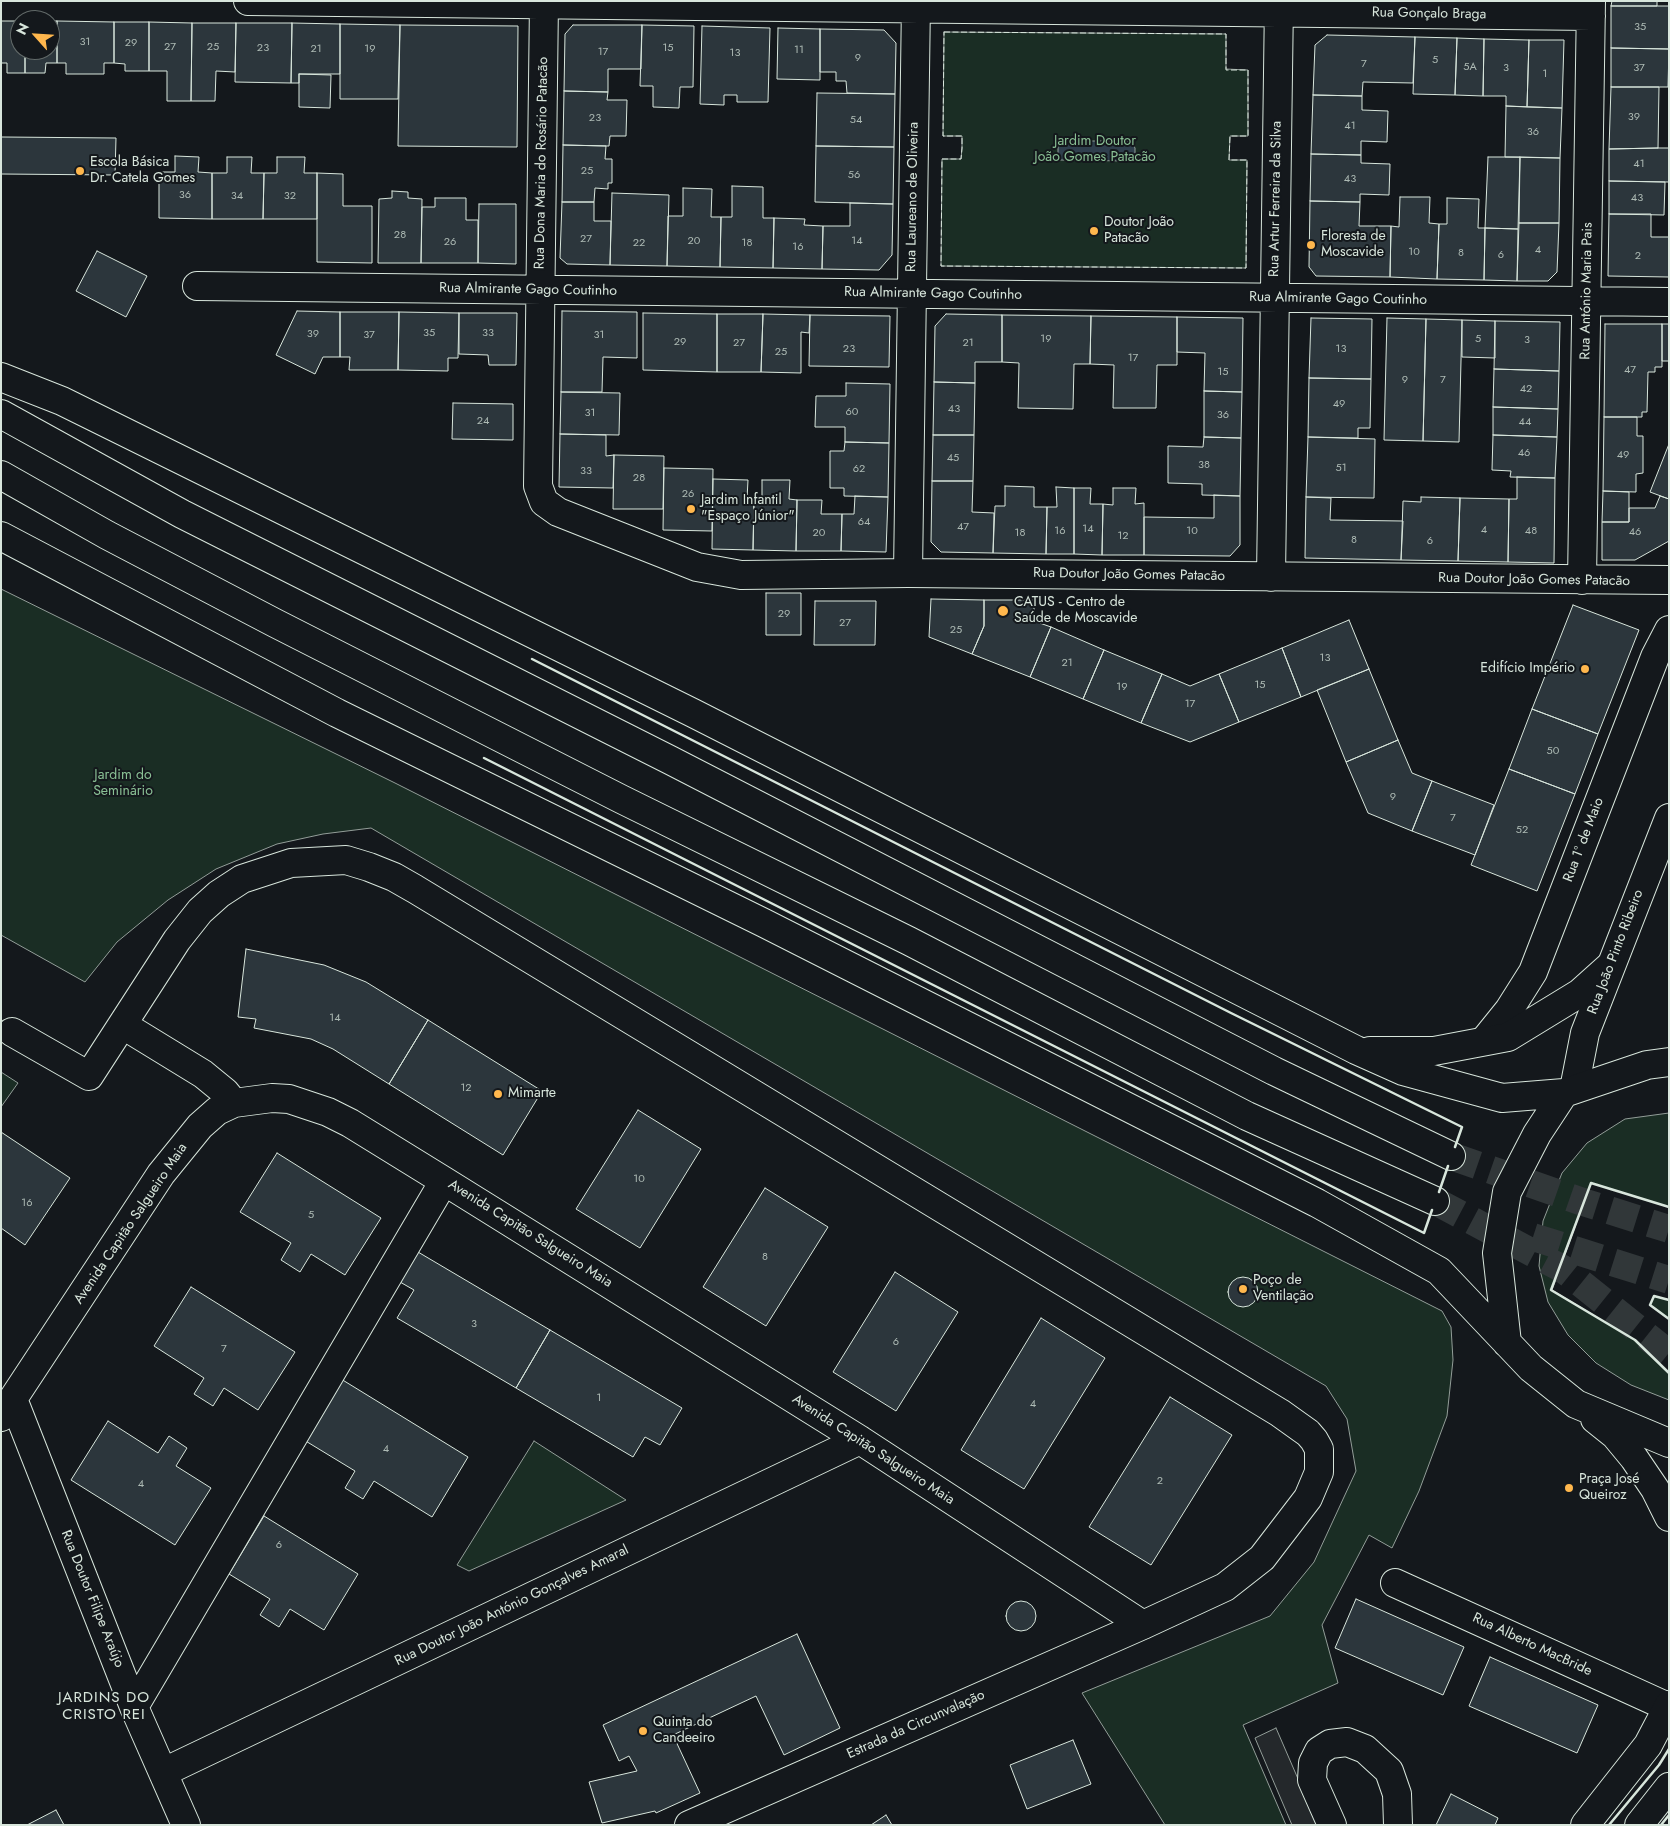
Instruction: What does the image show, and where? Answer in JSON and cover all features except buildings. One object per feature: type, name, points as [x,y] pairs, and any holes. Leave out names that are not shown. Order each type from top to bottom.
[{"type":"main road","name":"Rua Gonçalo Braga","points":[[248,1],[1591,9]]},
{"type":"main road","name":"Rua Dona Maria do Rosário Patacão","points":[[544,3],[538,486],[544,502],[550,508],[598,530]]},
{"type":"main road","name":"Rua Laureano de Oliveira","points":[[908,573],[916,5]]},
{"type":"main road","name":"Rua Artur Ferreira da Silva","points":[[1271,577],[1279,7]]},
{"type":"main road","name":"Rua António Maria Pais","points":[[1582,580],[1591,9]]},
{"type":"main road","name":"Rua Almirante Gago Coutinho","points":[[198,286],[1669,302]]},
{"type":"main road","points":[[1,377],[62,400],[693,713],[1356,1050],[1403,1070],[1502,1098],[1569,1091],[1646,1065],[1669,1062]]},
{"type":"main road","points":[[1,414],[182,514],[670,760],[1274,1071],[1451,1156]]},
{"type":"main road","points":[[1,475],[107,534],[276,623],[620,799],[909,941],[1247,1116],[1435,1201]]},
{"type":"main road","name":"Rua Doutor João Gomes Patacão","points":[[598,530],[697,567],[726,574],[908,573],[1669,580]]},
{"type":"main road","points":[[1,536],[328,708],[764,923],[1317,1203],[1439,1271],[1531,1368],[1615,1436],[1634,1458],[1655,1489],[1669,1517]]},
{"type":"main road","name":"Rua 1º de Maio","points":[[1484,1041],[1510,1010],[1533,972],[1655,657],[1669,630]]},
{"type":"main road","name":"Rua João Pinto Ribeiro","points":[[1569,1091],[1585,1033],[1609,967],[1669,818]]},
{"type":"main road","name":"Estrada da Circunvalação","points":[[12,1032],[89,1076],[188,925],[218,894],[242,879],[291,863],[346,860],[394,876],[1271,1408],[1308,1433],[1319,1449],[1319,1472],[1308,1498],[1279,1538],[1246,1572],[1225,1587],[1143,1626],[689,1825]]},
{"type":"main road","points":[[1356,1050],[1434,1051],[1508,1036],[1580,993],[1609,967]]},
{"type":"main road","points":[[123,1025],[203,1074],[225,1092],[234,1103]]},
{"type":"main road","points":[[1507,1343],[1497,1254],[1507,1192],[1537,1134],[1569,1091]]},
{"type":"main road","name":"Avenida Capitão Salgueiro Maia","points":[[7,1408],[179,1150],[217,1111],[234,1103],[272,1098],[289,1099],[328,1112],[444,1181],[860,1440],[1143,1626]]},
{"type":"main road","points":[[134,1706],[444,1181]]},
{"type":"main road","points":[[1576,1404],[1669,1442]]},
{"type":"main road","name":"Rua Doutor Filipe Araújo","points":[[7,1408],[186,1825]]},
{"type":"main road","name":"Rua Doutor João António Gonçalves Amaral","points":[[164,1772],[860,1440]]},
{"type":"main road","name":"Rua Alberto MacBride","points":[[1395,1583],[1668,1706]]},
{"type":"main road","points":[[1590,1819],[1648,1745],[1668,1706]]},
{"type":"main road","points":[[1332,1825],[1312,1780],[1313,1763],[1319,1752],[1330,1744],[1347,1742],[1365,1749],[1389,1771],[1397,1794],[1398,1825]]},
{"type":"main road","points":[[1639,1825],[1669,1787]]},
{"type":"green space","name":"Jardim Doutor João Gomes Patacão","points":[[944,32],[1226,34],[1226,69],[1248,70],[1248,136],[1230,136],[1229,160],[1247,160],[1246,268],[941,266],[942,159],[961,159],[962,148],[962,136],[943,136]]},
{"type":"green space","name":"Jardim do Seminário","points":[[1,589],[395,783],[1442,1311],[1451,1327],[1453,1360],[1447,1416],[1419,1491],[1392,1548],[1369,1535],[1322,1625],[1338,1683],[1243,1725],[1286,1825],[1165,1825],[1082,1693],[1270,1616],[1314,1562],[1356,1471],[1347,1419],[1326,1386],[371,828],[323,834],[277,844],[216,869],[168,900],[117,942],[85,982],[1,935]]},
{"type":"green space","points":[[1,1072],[18,1083],[1,1107]]},
{"type":"green space","points":[[1669,1113],[1669,1207],[1591,1183],[1552,1290],[1635,1340],[1669,1373],[1669,1400],[1631,1385],[1596,1363],[1568,1335],[1548,1302],[1539,1266],[1543,1221],[1562,1173],[1587,1143],[1625,1119]]},
{"type":"green space","points":[[1654,1296],[1669,1300],[1669,1319],[1650,1305]]},
{"type":"green space","points":[[534,1441],[626,1500],[469,1571],[457,1565]]},
{"type":"shaded area","points":[[1276,1728],[1318,1825],[1292,1825],[1255,1738]]},
{"type":"water","points":[[1058,141],[1126,141],[1132,143],[1135,148],[1135,154],[1132,159],[1126,161],[1058,160]]},
{"type":"tunnel","points":[[1451,1156],[1583,1202],[1669,1229]]},
{"type":"tunnel","points":[[1435,1201],[1563,1269],[1669,1354]]},
{"type":"tunnel","points":[[1533,1237],[1669,1280]]},
{"type":"fence","points":[[944,32],[1226,34],[1226,70],[1248,70],[1248,136],[1230,136],[1229,160],[1247,160],[1246,268],[941,266],[942,159],[961,159],[962,148],[962,136],[943,136],[944,32]]},
{"type":"wall","points":[[532,659],[1231,1013],[1462,1127],[1455,1147]]},
{"type":"wall","points":[[484,758],[1424,1233],[1432,1210]]},
{"type":"wall","points":[[1439,1192],[1448,1166]]},
{"type":"wall","points":[[1669,1207],[1591,1183],[1551,1290],[1635,1340],[1669,1373]]},
{"type":"wall","points":[[1669,1300],[1654,1296],[1650,1305],[1669,1319]]},
{"type":"wall","points":[[1609,1825],[1659,1765],[1669,1749]]},
{"type":"wall","points":[[1661,1825],[1669,1815]]},
{"type":"place","name":"Escola Básica Dr. Catela Gomes","points":[[80,171]]},
{"type":"place","name":"Doutor João Patacão","points":[[1094,231]]},
{"type":"place","name":"Floresta de Moscavide","points":[[1311,245]]},
{"type":"place","name":"Jardim Infantil \"Espaço Júnior\"","points":[[691,509]]},
{"type":"place","name":"CATUS - Centro de Saúde de Moscavide","points":[[1003,611]]},
{"type":"place","name":"Edifício Império","points":[[1585,669]]},
{"type":"place","name":"Mimarte","points":[[498,1094]]},
{"type":"place","name":"Poço de Ventilação","points":[[1243,1289]]},
{"type":"place","name":"Praça José Queiroz","points":[[1569,1488]]},
{"type":"place","name":"Quinta do Candeeiro","points":[[643,1731]]},
{"type":"district","name":"JARDINS DO CRISTO REI","points":[[104,1706]]}]
